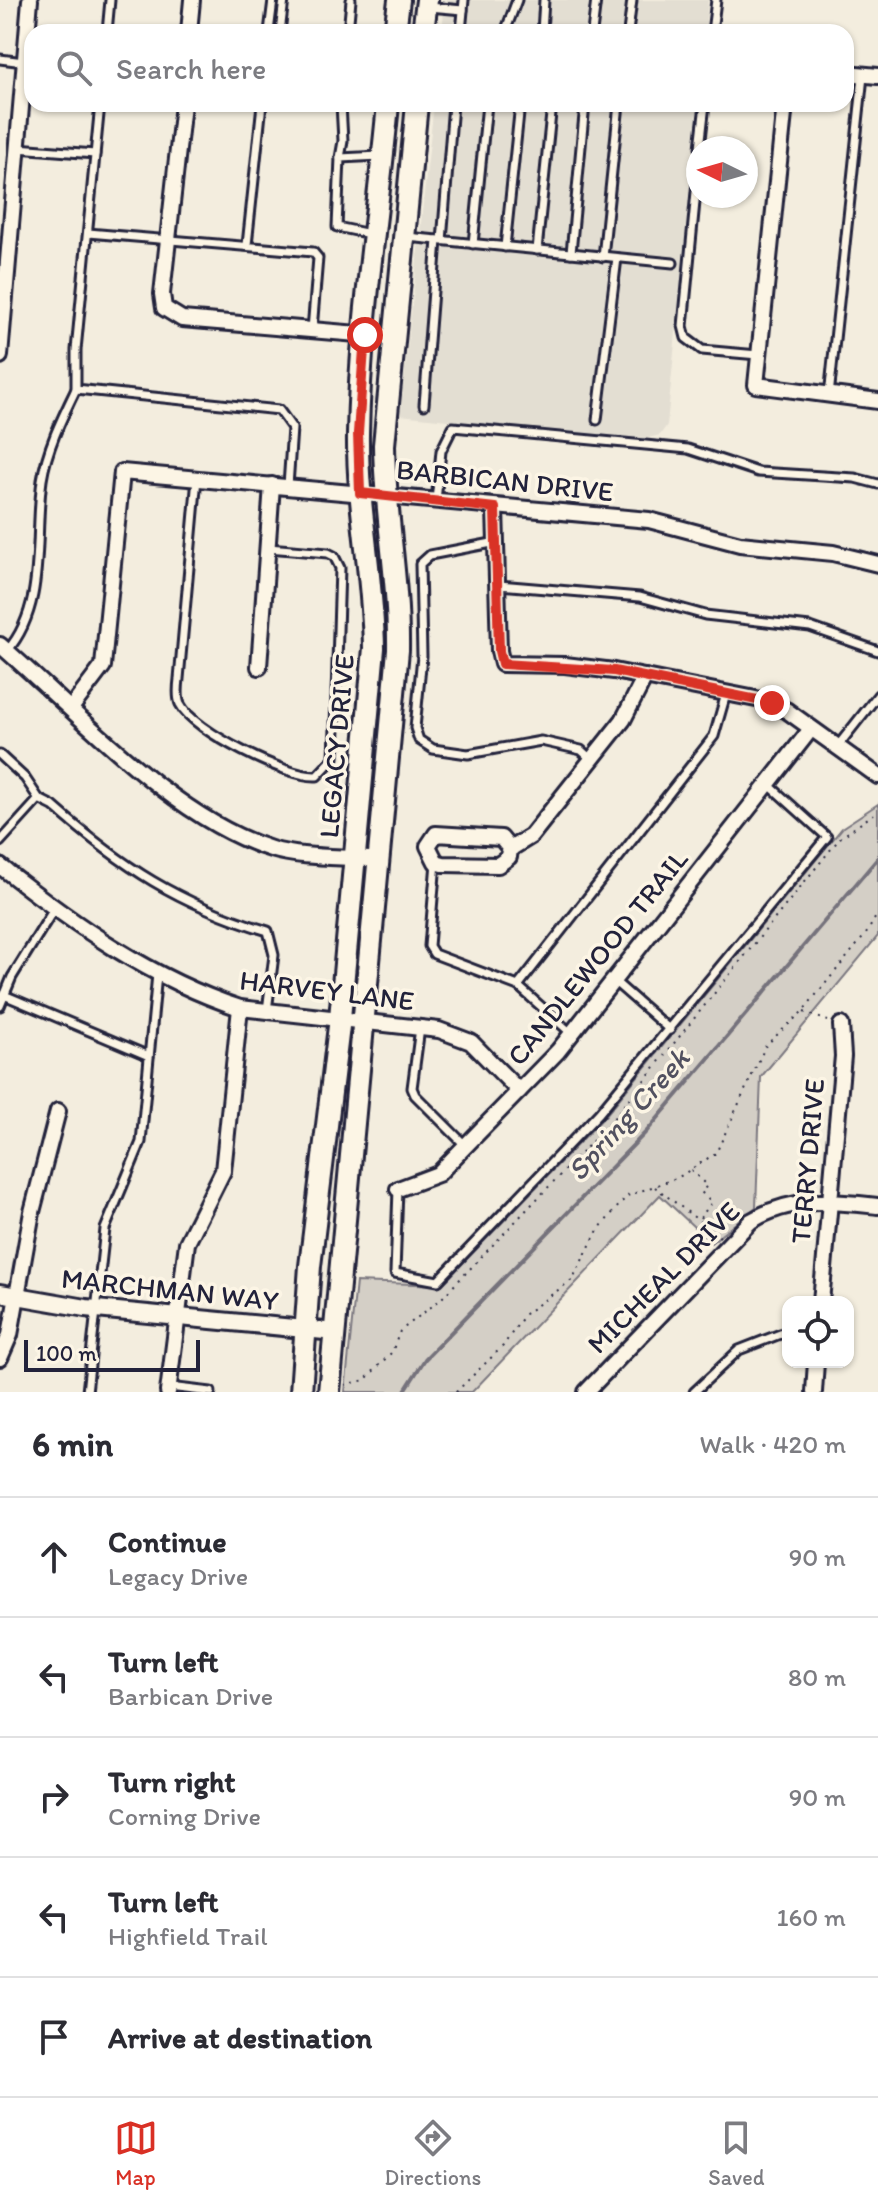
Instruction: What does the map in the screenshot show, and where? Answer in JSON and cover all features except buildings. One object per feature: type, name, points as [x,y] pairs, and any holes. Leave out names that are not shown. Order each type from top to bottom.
[{"type":"main road","points":[[396,24],[399,0]]},
{"type":"main road","points":[[424,24],[426,4]]},
{"type":"main road","name":"LEGACY DRIVE","points":[[301,1392],[310,1266],[340,1018],[374,648],[373,601],[360,493],[358,433],[387,112]]},
{"type":"main road","points":[[404,112],[403,148],[411,158]]},
{"type":"main road","name":"LEGACY DRIVE","points":[[329,1392],[399,637],[397,585],[385,495],[386,402],[416,112]]},
{"type":"main road","points":[[376,235],[404,237]]},
{"type":"street","points":[[28,24],[30,0]]},
{"type":"street","points":[[190,24],[192,0]]},
{"type":"street","points":[[0,356],[8,148],[24,62]]},
{"type":"street","points":[[182,112],[167,238],[162,294],[164,308],[182,319],[393,337]]},
{"type":"street","points":[[784,112],[756,385],[878,401]]},
{"type":"street","name":"BARBICAN DRIVE","points":[[72,707],[103,666],[122,472],[649,520],[740,544],[833,553],[878,564]]},
{"type":"street","points":[[259,667],[272,485]]},
{"type":"street","points":[[495,508],[499,651],[502,664],[565,665],[645,677],[772,703],[878,776]]},
{"type":"street","points":[[4,648],[189,811],[235,836],[274,850],[380,860]]},
{"type":"street","points":[[510,849],[531,836],[592,760],[623,720],[645,677]]},
{"type":"street","name":"CANDLEWOOD TRAIL","points":[[398,1189],[432,1179],[572,1034],[811,729]]},
{"type":"street","points":[[436,834],[495,836],[506,841],[510,849],[509,857],[498,865],[473,867],[436,862],[428,846],[436,834]]},
{"type":"street","name":"HARVEY LANE","points":[[0,866],[54,909],[157,974],[240,1008],[439,1030],[471,1042],[519,1091]]},
{"type":"street","points":[[169,1390],[187,1243],[223,1171],[240,1008]]},
{"type":"street","name":"TERRY DRIVE","points":[[821,1296],[842,1072],[841,1025]]},
{"type":"street","points":[[0,1358],[10,1335],[8,1296],[58,1111]]},
{"type":"street","name":"MICHEAL DRIVE","points":[[586,1392],[742,1228],[772,1208],[793,1202],[829,1201],[878,1206]]},
{"type":"street","name":"MARCHMAN WAY","points":[[8,1296],[96,1309],[335,1332]]},
{"type":"street","points":[[814,1392],[816,1368]]},
{"type":"lane","points":[[108,24],[110,0]]},
{"type":"lane","points":[[270,24],[273,0]]},
{"type":"lane","points":[[281,24],[284,0]]},
{"type":"lane","points":[[349,24],[351,0]]},
{"type":"lane","points":[[462,24],[464,0]]},
{"type":"lane","points":[[508,24],[517,0]]},
{"type":"lane","points":[[542,24],[544,0]]},
{"type":"lane","points":[[593,24],[596,0]]},
{"type":"lane","points":[[629,24],[632,0]]},
{"type":"lane","points":[[713,24],[716,0]]},
{"type":"lane","points":[[426,4],[463,10]]},
{"type":"lane","points":[[0,59],[24,62]]},
{"type":"lane","points":[[829,396],[871,75]]},
{"type":"lane","points":[[4,648],[20,636],[30,614],[42,479],[53,439],[76,389],[76,350],[99,112]]},
{"type":"lane","points":[[247,245],[261,112]]},
{"type":"lane","points":[[341,112],[343,141],[337,227],[376,235]]},
{"type":"lane","points":[[424,405],[452,112]]},
{"type":"lane","points":[[473,244],[486,112]]},
{"type":"lane","points":[[505,247],[519,112]]},
{"type":"lane","points":[[537,250],[551,112]]},
{"type":"lane","points":[[571,253],[584,112]]},
{"type":"lane","points":[[603,257],[618,112]]},
{"type":"lane","points":[[701,136],[704,112]]},
{"type":"lane","points":[[8,148],[95,154]]},
{"type":"lane","points":[[340,158],[383,155]]},
{"type":"lane","points":[[694,208],[683,326],[686,338],[702,350],[758,355]]},
{"type":"lane","points":[[88,233],[247,245],[317,254],[312,330]]},
{"type":"lane","points":[[404,237],[673,263]]},
{"type":"lane","points":[[597,420],[617,258]]},
{"type":"lane","points":[[76,389],[279,410],[292,428],[288,486]]},
{"type":"lane","points":[[436,501],[441,451],[453,427],[688,449],[758,472],[855,478],[878,484]]},
{"type":"lane","points":[[197,477],[180,703],[203,725],[246,753],[301,774],[317,776],[324,773],[334,758],[340,568],[334,556],[328,553],[268,548]]},
{"type":"lane","points":[[497,542],[430,555],[420,564],[422,656],[415,728],[419,740],[433,749],[468,754],[541,741],[581,750],[592,760]]},
{"type":"lane","points":[[499,585],[640,597],[705,615],[810,627],[878,651]]},
{"type":"lane","points":[[518,986],[714,736],[726,694]]},
{"type":"lane","points":[[837,747],[878,695]]},
{"type":"lane","points":[[0,755],[25,778],[39,799],[53,806],[137,875],[210,910],[268,931],[274,955],[267,1011]]},
{"type":"lane","points":[[398,1189],[395,1273],[438,1281],[599,1113],[827,837],[768,784]]},
{"type":"lane","points":[[0,842],[39,799]]},
{"type":"lane","points":[[436,862],[429,946],[434,954],[518,986],[572,1034]]},
{"type":"lane","points":[[0,1006],[54,909]]},
{"type":"lane","points":[[87,1392],[105,1229],[141,1142],[157,974]]},
{"type":"lane","points":[[614,981],[670,1030]]},
{"type":"lane","points":[[4,995],[149,1056]]},
{"type":"lane","points":[[420,1028],[412,1088],[415,1095],[466,1146]]},
{"type":"lane","points":[[694,1392],[739,1350],[782,1333]]},
{"type":"lane","points":[[169,1390],[211,1392]]},
{"type":"path","points":[[456,1392],[503,1346],[525,1314],[572,1280],[598,1230],[627,1196],[691,1170],[716,1153],[766,1045],[802,1012],[866,934],[878,913]]},
{"type":"path","points":[[802,1012],[841,1025]]},
{"type":"path","points":[[691,1170],[707,1186],[701,1192],[712,1202],[700,1219]]},
{"type":"path","points":[[654,1186],[727,1243]]},
{"type":"shaded area","points":[[445,0],[708,0],[706,24],[443,24]]},
{"type":"shaded area","points":[[433,112],[697,112],[695,136],[686,136],[688,208],[667,425],[660,435],[640,440],[400,415]]},
{"type":"shaded area","points":[[878,804],[878,936],[761,1077],[756,1207],[711,1243],[660,1195],[472,1392],[345,1392],[356,1282],[442,1285],[605,1116],[843,827]]},
{"type":"waterway","name":"Spring Creek","points":[[404,1392],[425,1359],[647,1131],[878,858]]},
{"type":"route","points":[[365,335],[358,433],[360,493],[495,508],[499,651],[502,664],[565,665],[614,671],[772,703]]}]
